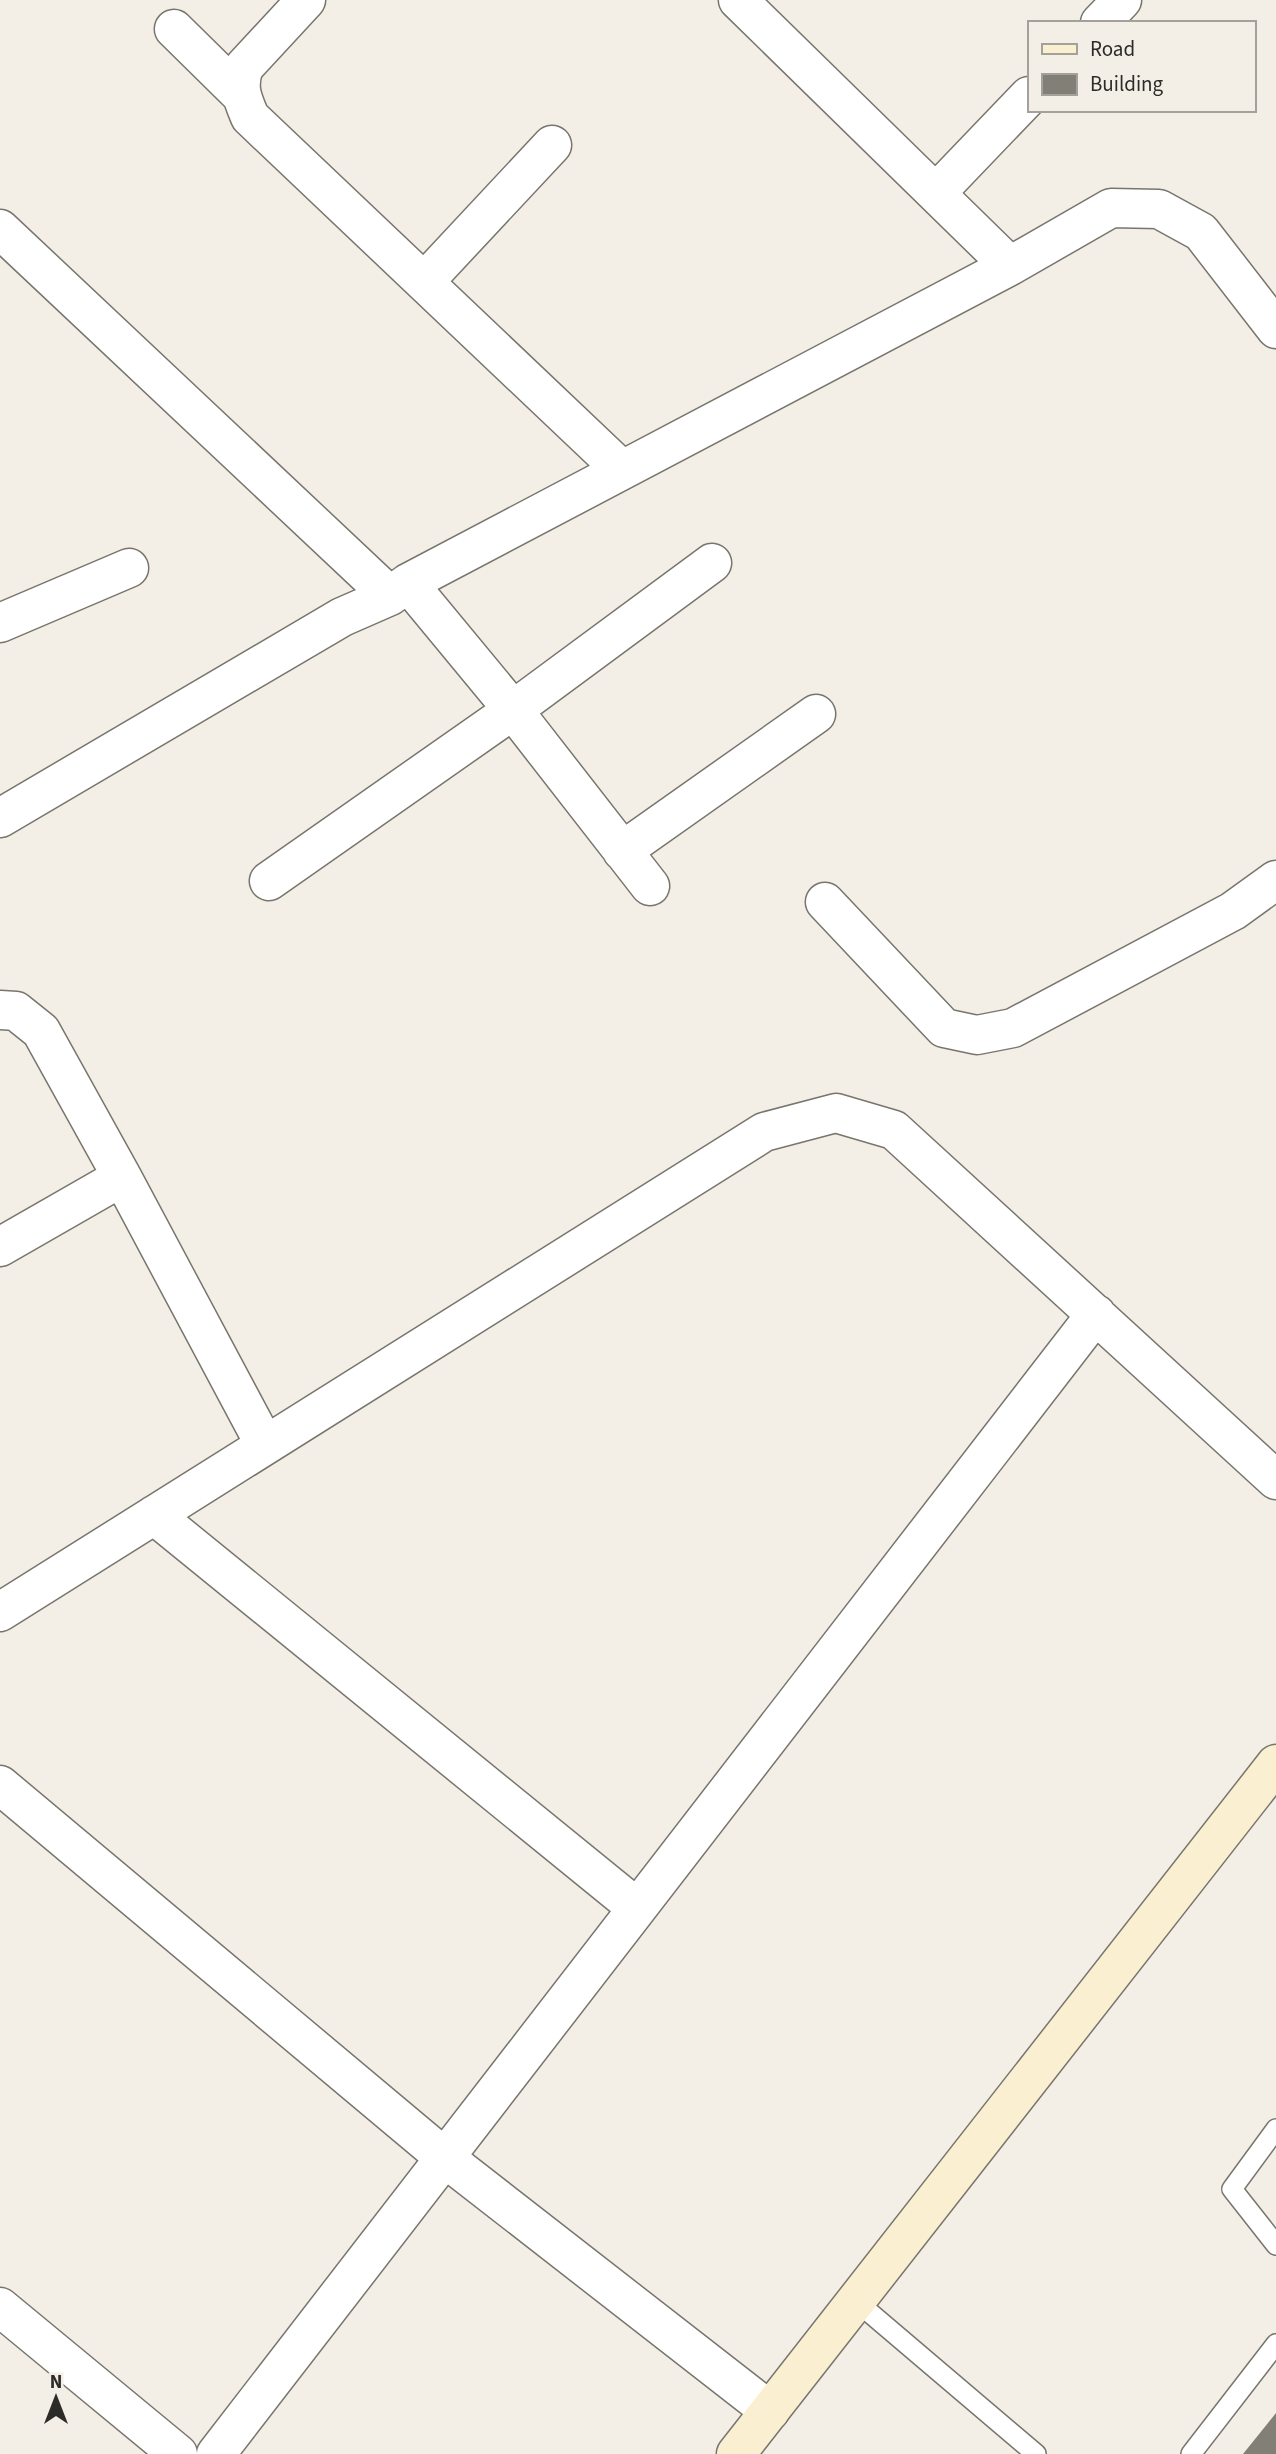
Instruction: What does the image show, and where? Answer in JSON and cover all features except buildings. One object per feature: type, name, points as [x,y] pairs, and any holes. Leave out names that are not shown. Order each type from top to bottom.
[{"type":"street","points":[[240,94],[244,67],[306,0]]},
{"type":"street","points":[[738,0],[1010,266]]},
{"type":"street","points":[[1102,21],[1122,0]]},
{"type":"street","points":[[174,29],[240,94],[250,117],[622,470]]},
{"type":"street","points":[[936,193],[1028,97]]},
{"type":"street","points":[[424,282],[552,145]]},
{"type":"street","points":[[0,818],[342,617],[1010,266],[1111,208],[1159,209],[1201,232],[1270,312]]},
{"type":"street","points":[[0,229],[399,589],[513,710],[650,886]]},
{"type":"street","points":[[269,881],[513,710],[712,563]]},
{"type":"street","points":[[0,623],[129,568]]},
{"type":"street","points":[[622,851],[816,714]]},
{"type":"street","points":[[825,902],[944,1028],[977,1035],[1013,1028],[1233,911],[1276,880]]},
{"type":"street","points":[[0,1010],[16,1011],[41,1031],[265,1445]]},
{"type":"street","points":[[0,1612],[764,1132],[836,1114],[894,1130],[1276,1480]]},
{"type":"street","points":[[0,1247],[122,1177]]},
{"type":"street","points":[[216,2454],[1096,1314]]},
{"type":"street","points":[[154,1515],[637,1908]]},
{"type":"street","points":[[736,2454],[1276,1764]]},
{"type":"street","points":[[0,1785],[445,2158],[769,2412]]},
{"type":"street","points":[[0,2307],[178,2454]]},
{"type":"lane","points":[[1276,2129],[1231,2189],[1276,2245]]},
{"type":"lane","points":[[856,2301],[1036,2454]]},
{"type":"lane","points":[[1191,2454],[1276,2344]]}]
